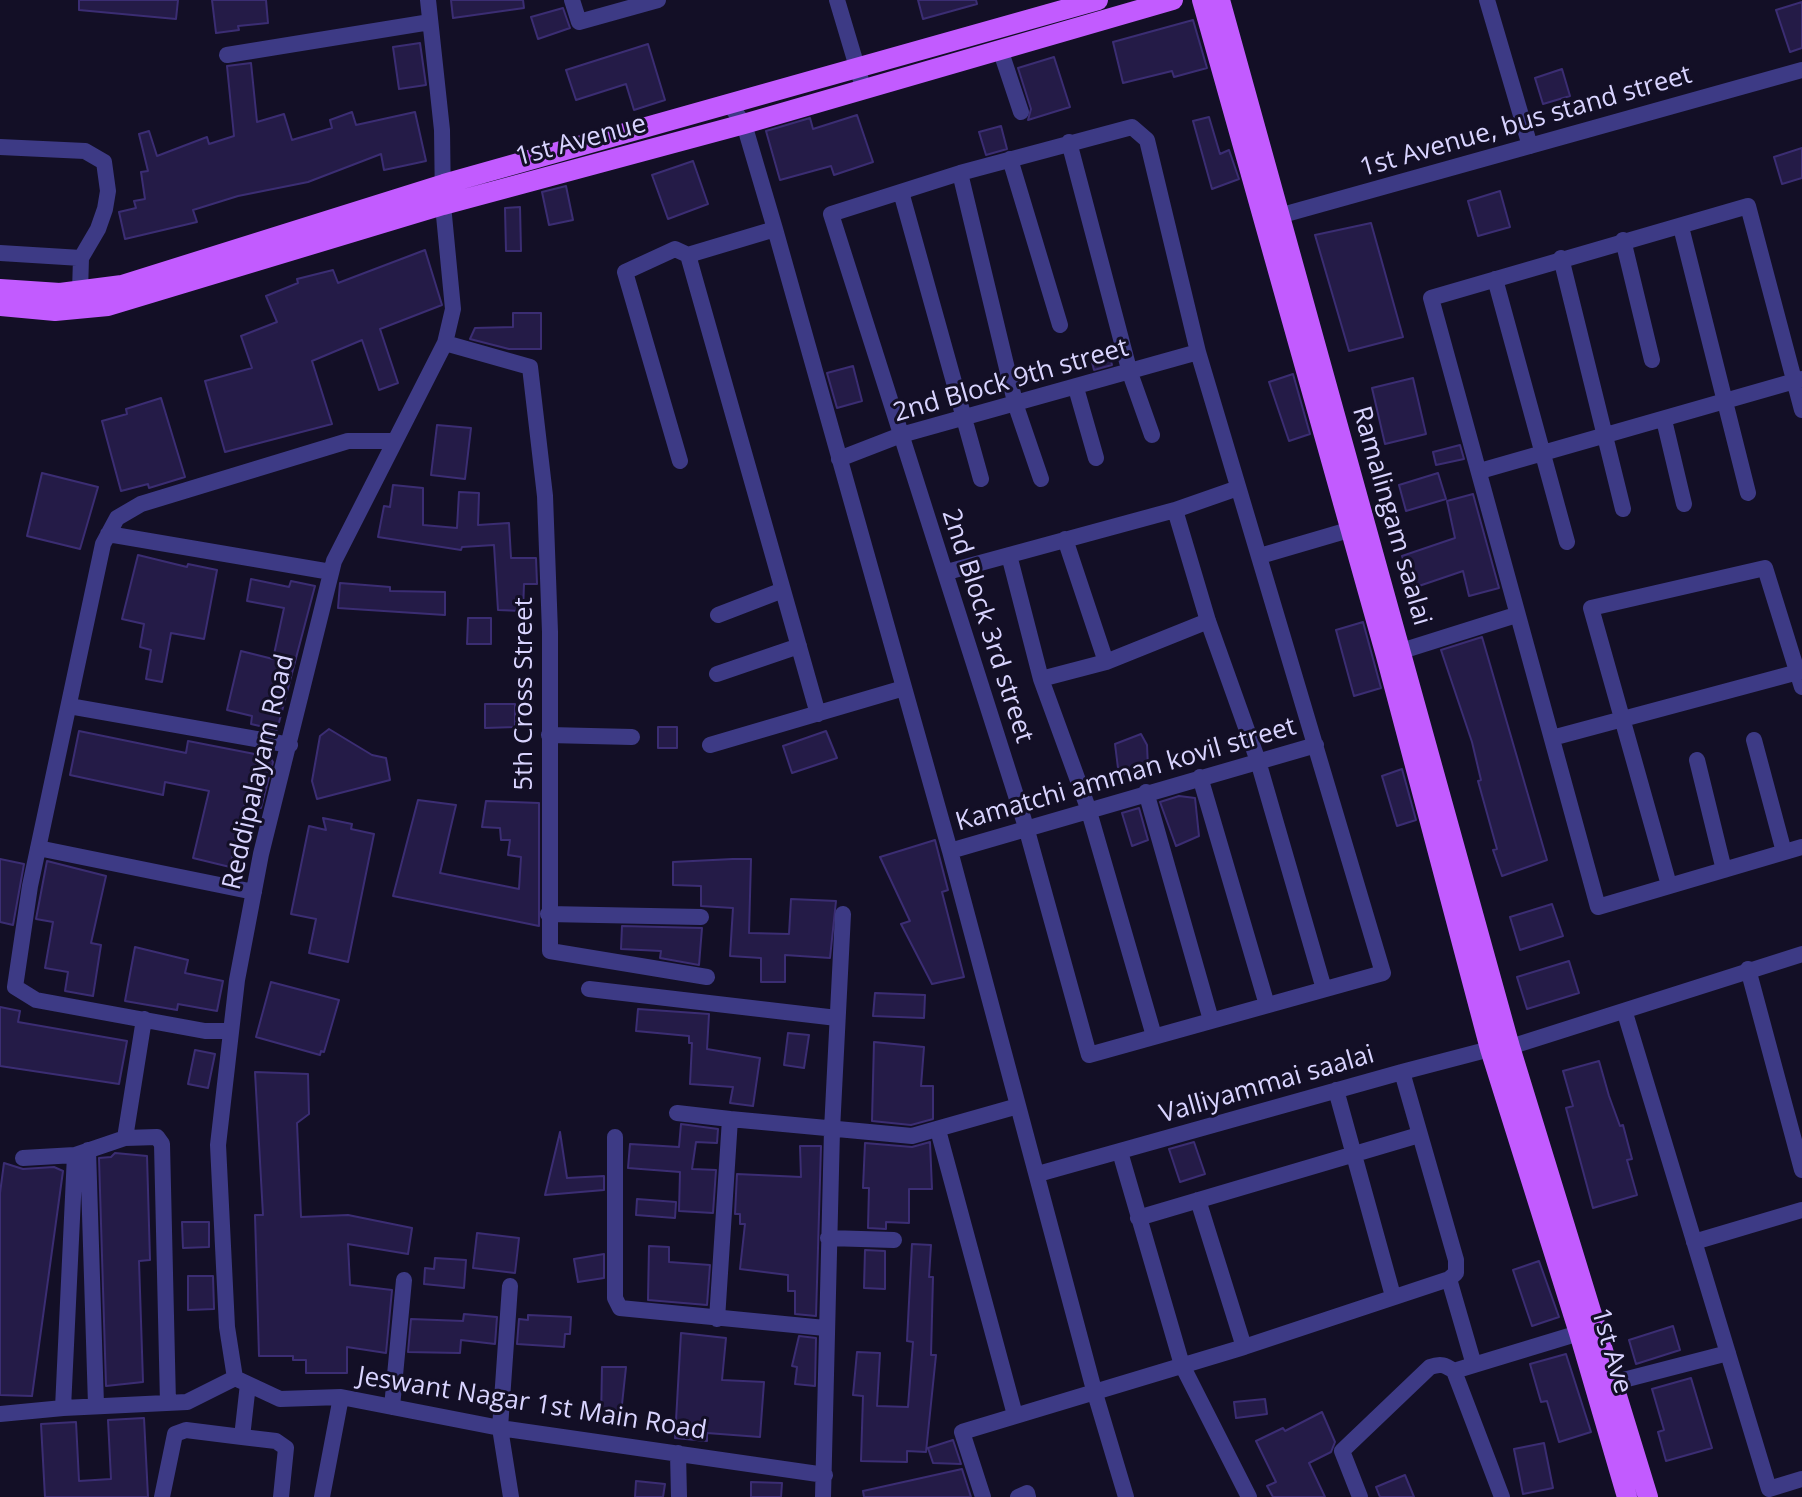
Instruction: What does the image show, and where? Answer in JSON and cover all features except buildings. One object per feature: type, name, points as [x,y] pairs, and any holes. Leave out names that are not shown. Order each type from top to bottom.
[{"type":"main road","name":"1st Avenue","points":[[0,289],[80,292],[122,285],[443,195],[744,124],[860,78],[1098,0]]},
{"type":"main road","name":"1st Avenue","points":[[0,306],[55,311],[108,306],[443,195],[730,105],[1000,49],[1173,0]]},
{"type":"main road","points":[[1202,0],[1271,218],[1395,653],[1500,1048],[1567,1227],[1604,1385],[1648,1497]]},
{"type":"main road","points":[[1220,0],[1271,218]]},
{"type":"main road","name":"1st Ave","points":[[1500,1048],[1544,1220],[1579,1333],[1604,1385],[1627,1497]]},
{"type":"street","name":"Reddipalayam Road","points":[[242,1437],[242,1381],[227,1327],[218,1145],[230,1031],[254,892],[331,572],[445,343],[453,309],[443,195],[442,130],[428,0]]},
{"type":"street","points":[[572,0],[579,22],[627,4],[658,0]]},
{"type":"street","points":[[837,0],[860,78]]},
{"type":"street","points":[[1487,0],[1530,146]]},
{"type":"street","points":[[227,55],[430,22]]},
{"type":"street","points":[[1000,49],[1021,112]]},
{"type":"street","name":"1st Avenue, bus stand street","points":[[1271,218],[1802,70]]},
{"type":"street","points":[[730,105],[744,124],[775,229],[950,851],[1094,1390],[1126,1497]]},
{"type":"street","points":[[981,479],[901,192],[1069,142],[1132,127],[1147,140],[1198,352],[1383,973],[1154,1036],[1088,808],[1041,679],[1009,555]]},
{"type":"street","points":[[1069,142],[1130,373],[1152,435]]},
{"type":"street","points":[[0,147],[85,151],[104,162],[108,191],[105,209],[98,229],[81,258],[80,292]]},
{"type":"street","points":[[1010,159],[1060,325]]},
{"type":"street","points":[[960,173],[1016,406],[1041,479]]},
{"type":"street","name":"2nd Block 3rd street","points":[[901,192],[831,214],[1026,827],[1089,1055],[1154,1036]]},
{"type":"street","points":[[1802,410],[1798,380],[1748,206],[1431,298],[1598,907],[1802,847]]},
{"type":"street","points":[[1681,227],[1748,493]]},
{"type":"street","points":[[680,461],[625,272],[675,249],[688,255],[775,229]]},
{"type":"street","points":[[1623,240],[1652,360]]},
{"type":"street","points":[[0,253],[81,258]]},
{"type":"street","points":[[688,255],[818,714]]},
{"type":"street","points":[[1561,258],[1623,509]]},
{"type":"street","points":[[1495,279],[1567,542]]},
{"type":"street","name":"5th Cross Street","points":[[445,343],[530,367],[545,496],[548,944],[556,955],[707,977]]},
{"type":"street","name":"2nd Block 9th street","points":[[839,459],[901,435],[1016,406],[1198,352]]},
{"type":"street","points":[[1480,471],[1798,380]]},
{"type":"street","points":[[1076,388],[1096,458]]},
{"type":"street","points":[[1664,420],[1684,504]]},
{"type":"street","points":[[230,1031],[205,1031],[36,1000],[15,987],[19,944],[38,848],[108,534],[117,518],[141,504],[348,441],[394,441]]},
{"type":"street","points":[[947,572],[1175,510],[1238,488]]},
{"type":"street","points":[[1175,510],[1208,621],[1258,761],[1324,989]]},
{"type":"street","points":[[1260,556],[1357,527]]},
{"type":"street","points":[[108,534],[331,572]]},
{"type":"street","points":[[1065,539],[1106,662]]},
{"type":"street","points":[[1552,738],[1623,719],[1801,677],[1765,568],[1591,608],[1623,719],[1669,885]]},
{"type":"street","points":[[718,615],[783,590]]},
{"type":"street","points":[[1395,653],[1516,615]]},
{"type":"street","points":[[1041,679],[1106,662],[1208,621]]},
{"type":"street","points":[[717,674],[799,646]]},
{"type":"street","points":[[710,745],[904,688]]},
{"type":"street","points":[[69,706],[290,745]]},
{"type":"street","points":[[549,735],[632,737]]},
{"type":"street","points":[[1754,740],[1784,852]]},
{"type":"street","name":"Kamatchi amman kovil street","points":[[950,851],[1088,808],[1316,745]]},
{"type":"street","points":[[1697,760],[1724,870]]},
{"type":"street","points":[[1200,777],[1267,1005]]},
{"type":"street","points":[[1146,792],[1211,1020]]},
{"type":"street","points":[[38,848],[254,892]]},
{"type":"street","points":[[548,914],[701,917]]},
{"type":"street","points":[[823,1497],[828,1238],[843,914]]},
{"type":"street","name":"Valliyammai saalai","points":[[1038,1174],[1625,1013],[1748,969],[1802,954]]},
{"type":"street","points":[[1748,969],[1802,1170]]},
{"type":"street","points":[[589,989],[837,1018]]},
{"type":"street","points":[[1625,1013],[1769,1489],[1802,1479]]},
{"type":"street","points":[[125,1138],[144,1019]]},
{"type":"street","points":[[983,1497],[962,1432],[1244,1347],[1449,1279],[1456,1273],[1456,1260],[1402,1072]]},
{"type":"street","points":[[1336,1090],[1393,1296]]},
{"type":"street","points":[[677,1113],[912,1136],[1018,1106]]},
{"type":"street","points":[[717,1319],[730,1119]]},
{"type":"street","points":[[938,1130],[1015,1415]]},
{"type":"street","points":[[1138,1218],[1354,1157],[1419,1135]]},
{"type":"street","points":[[23,1158],[82,1152],[125,1138],[157,1137],[162,1144],[168,1403]]},
{"type":"street","points":[[615,1137],[615,1304],[625,1310],[825,1328]]},
{"type":"street","points":[[82,1152],[96,1405]]},
{"type":"street","points":[[63,1408],[82,1152]]},
{"type":"street","points":[[1120,1152],[1182,1365],[1249,1497]]},
{"type":"street","points":[[1198,1200],[1244,1347]]},
{"type":"street","points":[[1694,1242],[1802,1210]]},
{"type":"street","points":[[828,1238],[894,1240]]},
{"type":"street","points":[[1449,1279],[1474,1365]]},
{"type":"street","points":[[392,1407],[404,1280]]},
{"type":"street","points":[[510,1286],[500,1428],[511,1497]]},
{"type":"street","points":[[1454,1371],[1579,1333]]},
{"type":"street","points":[[1604,1385],[1728,1353]]},
{"type":"street","points":[[1360,1497],[1342,1451],[1430,1367],[1444,1365],[1454,1371],[1502,1497]]},
{"type":"street","points":[[0,1414],[96,1405],[168,1403],[206,1395],[242,1381]]},
{"type":"street","name":"Jeswant Nagar 1st Main Road","points":[[242,1381],[280,1399],[341,1397],[500,1428],[825,1475]]},
{"type":"street","points":[[322,1497],[341,1397]]},
{"type":"street","points":[[162,1497],[175,1434],[186,1430],[276,1441],[286,1448],[281,1497]]},
{"type":"street","points":[[678,1453],[679,1497]]},
{"type":"street","points":[[1018,1497],[1027,1493],[1028,1497]]}]
